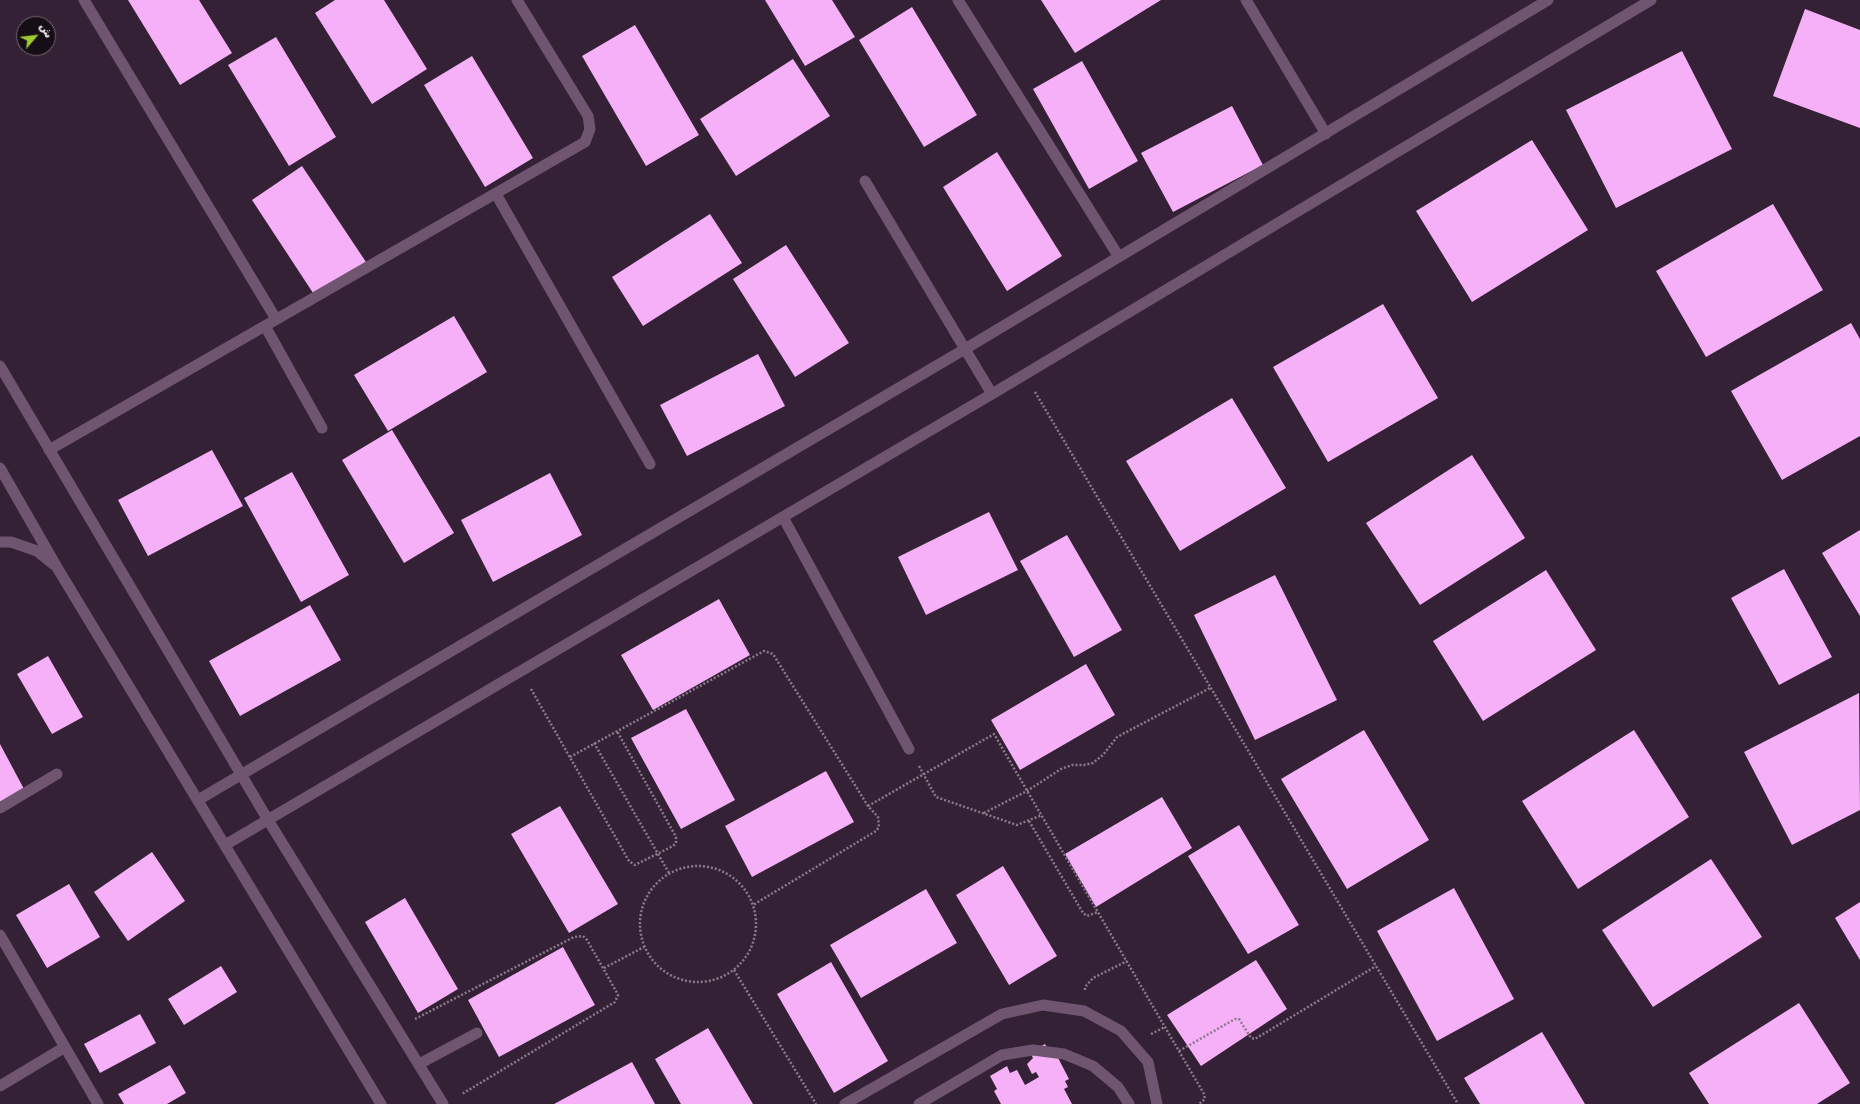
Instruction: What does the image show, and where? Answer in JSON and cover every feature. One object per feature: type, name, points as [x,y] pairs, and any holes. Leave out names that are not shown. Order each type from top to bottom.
[{"type":"street","points":[[84,0],[276,319]]},
{"type":"street","points":[[49,450],[585,142],[590,129],[588,116],[517,0]]},
{"type":"street","points":[[958,0],[1119,257]]},
{"type":"street","points":[[1246,0],[1326,134]]},
{"type":"street","points":[[198,800],[965,349],[1548,0]]},
{"type":"street","points":[[225,846],[992,394],[1651,0]]},
{"type":"street","points":[[865,181],[992,394]]},
{"type":"street","points":[[496,194],[650,464]]},
{"type":"street","points":[[265,326],[322,428]]},
{"type":"street","points":[[0,366],[241,776],[443,1104]]},
{"type":"street","points":[[0,468],[58,569],[381,1104]]},
{"type":"street","points":[[783,517],[909,749]]},
{"type":"street","points":[[0,542],[11,542],[37,551],[58,569]]},
{"type":"street","points":[[0,808],[56,774]]},
{"type":"street","points":[[0,935],[98,1104]]},
{"type":"street","points":[[845,1104],[1002,1014],[1043,1005],[1084,1011],[1120,1031],[1148,1062],[1157,1104]]},
{"type":"street","points":[[419,1064],[477,1033]]},
{"type":"street","points":[[0,1086],[65,1047]]},
{"type":"street","points":[[919,1104],[1002,1055],[1033,1050],[1064,1054],[1093,1066],[1118,1087],[1129,1104]]},
{"type":"path","points":[[1025,374],[1458,1104]]},
{"type":"path","points":[[570,757],[764,651],[768,651],[773,654],[868,806],[878,816],[879,827],[876,831],[753,905]]},
{"type":"path","points":[[521,671],[629,861],[634,865],[637,865],[673,846],[676,843],[676,837],[617,730]]},
{"type":"path","points":[[984,813],[1027,791],[1061,769],[1072,765],[1093,763],[1103,755],[1117,737],[1210,688]]},
{"type":"path","points":[[868,806],[923,773],[994,734],[1204,1094],[1205,1099],[1199,1104]]},
{"type":"path","points":[[594,743],[669,873]]},
{"type":"path","points":[[923,773],[936,797],[1017,825],[1042,815]]},
{"type":"path","points":[[1029,821],[1083,913],[1087,916],[1098,912]]},
{"type":"path","points":[[689,867],[711,867],[736,881],[746,892],[753,905],[756,919],[756,934],[748,954],[734,970],[721,978],[706,983],[684,981],[663,971],[652,961],[644,947],[640,934],[639,920],[642,905],[648,893],[657,882],[669,873],[689,867]]},
{"type":"path","points":[[397,1028],[578,936],[583,936],[587,940],[618,995],[615,1002],[459,1096]]},
{"type":"path","points":[[604,968],[644,947]]},
{"type":"path","points":[[1084,1011],[1084,992],[1089,982],[1127,961]]},
{"type":"path","points":[[1179,1051],[1235,1019],[1239,1020],[1251,1038],[1255,1039],[1376,966]]},
{"type":"path","points":[[734,970],[816,1104]]},
{"type":"building","points":[[128,0],[199,0],[232,53],[180,85]]},
{"type":"building","points":[[335,0],[384,0],[427,69],[372,104],[315,13]]},
{"type":"building","points":[[765,0],[832,0],[855,37],[805,66]]},
{"type":"building","points":[[1041,0],[1161,0],[1075,53]]},
{"type":"building","points":[[912,7],[977,115],[924,147],[859,40]]},
{"type":"building","points":[[1805,9],[1860,30],[1860,128],[1773,96]]},
{"type":"building","points":[[635,25],[699,135],[646,166],[582,56]]},
{"type":"building","points":[[276,37],[336,137],[289,166],[228,65]]},
{"type":"building","points":[[1682,51],[1732,149],[1616,208],[1566,110]]},
{"type":"building","points":[[472,56],[533,158],[485,187],[424,85]]},
{"type":"building","points":[[793,59],[830,116],[736,176],[700,119]]},
{"type":"building","points":[[1082,61],[1138,161],[1089,189],[1033,89]]},
{"type":"building","points":[[1232,106],[1263,165],[1173,212],[1141,153]]},
{"type":"building","points":[[1532,140],[1588,230],[1472,302],[1416,211]]},
{"type":"building","points":[[997,152],[1062,256],[1007,291],[943,187]]},
{"type":"building","points":[[302,166],[366,262],[315,296],[252,200]]},
{"type":"building","points":[[1773,204],[1823,290],[1706,357],[1656,271]]},
{"type":"building","points":[[710,214],[742,263],[643,326],[612,277]]},
{"type":"building","points":[[786,245],[849,343],[795,377],[733,279]]},
{"type":"building","points":[[1383,304],[1438,398],[1328,462],[1273,367]]},
{"type":"building","points":[[454,316],[487,372],[388,431],[354,375]]},
{"type":"building","points":[[1851,323],[1860,339],[1860,436],[1782,480],[1731,391]]},
{"type":"building","points":[[758,354],[785,406],[687,456],[660,405]]},
{"type":"building","points":[[1232,398],[1286,488],[1180,551],[1126,461]]},
{"type":"building","points":[[392,430],[454,533],[404,563],[342,460]]},
{"type":"building","points":[[212,450],[243,506],[148,556],[118,500]]},
{"type":"building","points":[[1472,455],[1525,538],[1420,605],[1366,523]]},
{"type":"building","points":[[292,472],[349,575],[301,602],[244,498]]},
{"type":"building","points":[[550,473],[582,535],[493,582],[461,520]]},
{"type":"building","points":[[989,512],[1018,570],[926,615],[898,557]]},
{"type":"building","points":[[1860,530],[1860,616],[1822,553]]},
{"type":"building","points":[[1067,535],[1122,630],[1074,657],[1020,561]]},
{"type":"building","points":[[1784,569],[1832,657],[1779,685],[1731,598]]},
{"type":"building","points":[[1546,570],[1596,650],[1483,721],[1433,641]]},
{"type":"building","points":[[1275,575],[1337,700],[1255,740],[1194,615]]},
{"type":"building","points":[[719,599],[750,655],[653,710],[621,655]]},
{"type":"building","points":[[310,605],[341,660],[240,716],[209,661]]},
{"type":"building","points":[[48,656],[83,717],[52,734],[17,674]]},
{"type":"building","points":[[1086,664],[1115,715],[1020,770],[991,720]]},
{"type":"building","points":[[1859,693],[1860,810],[1792,845],[1744,752]]},
{"type":"building","points":[[686,709],[735,800],[681,829],[631,738]]},
{"type":"building","points":[[1364,730],[1429,840],[1347,889],[1281,779]]},
{"type":"building","points":[[1634,730],[1689,817],[1578,889],[1522,801]]},
{"type":"building","points":[[0,744],[24,789],[0,802]]},
{"type":"building","points":[[826,771],[854,822],[752,877],[725,826]]},
{"type":"building","points":[[1162,797],[1192,848],[1096,907],[1065,854]]},
{"type":"building","points":[[560,806],[618,904],[569,933],[511,834]]},
{"type":"building","points":[[1239,825],[1299,925],[1248,954],[1188,856]]},
{"type":"building","points":[[152,852],[185,901],[128,941],[94,892]]},
{"type":"building","points":[[1711,859],[1762,937],[1653,1007],[1602,930]]},
{"type":"building","points":[[1003,866],[1057,956],[1009,985],[956,895]]},
{"type":"building","points":[[69,884],[100,937],[47,968],[16,915]]},
{"type":"building","points":[[1454,888],[1514,999],[1437,1041],[1377,931]]},
{"type":"building","points":[[926,889],[957,943],[861,998],[830,945]]},
{"type":"building","points":[[405,898],[458,989],[418,1013],[365,922]]},
{"type":"building","points":[[1860,902],[1860,960],[1835,918]]},
{"type":"building","points":[[563,947],[595,1005],[499,1057],[468,1000]]},
{"type":"building","points":[[1256,960],[1287,1009],[1201,1066],[1167,1015]]},
{"type":"building","points":[[831,962],[888,1061],[834,1093],[777,994]]},
{"type":"building","points":[[221,966],[237,992],[184,1025],[168,999]]},
{"type":"building","points":[[1799,1003],[1850,1083],[1817,1104],[1709,1104],[1689,1073]]},
{"type":"building","points":[[140,1014],[156,1043],[100,1073],[84,1044]]},
{"type":"building","points":[[708,1028],[753,1104],[681,1104],[655,1059]]},
{"type":"building","points":[[1542,1032],[1585,1104],[1480,1104],[1464,1078]]},
{"type":"building","points":[[1045,1044],[1051,1055],[1055,1052],[1069,1079],[1065,1081],[1068,1087],[1064,1089],[1072,1104],[1001,1104],[994,1091],[997,1089],[990,1076],[1007,1066],[1010,1073],[1017,1070],[1025,1085],[1039,1077],[1036,1072],[1032,1074],[1027,1064],[1033,1058],[1030,1052]]},
{"type":"building","points":[[632,1062],[655,1104],[554,1104]]},
{"type":"building","points":[[170,1065],[186,1093],[167,1104],[124,1104],[118,1094]]}]
